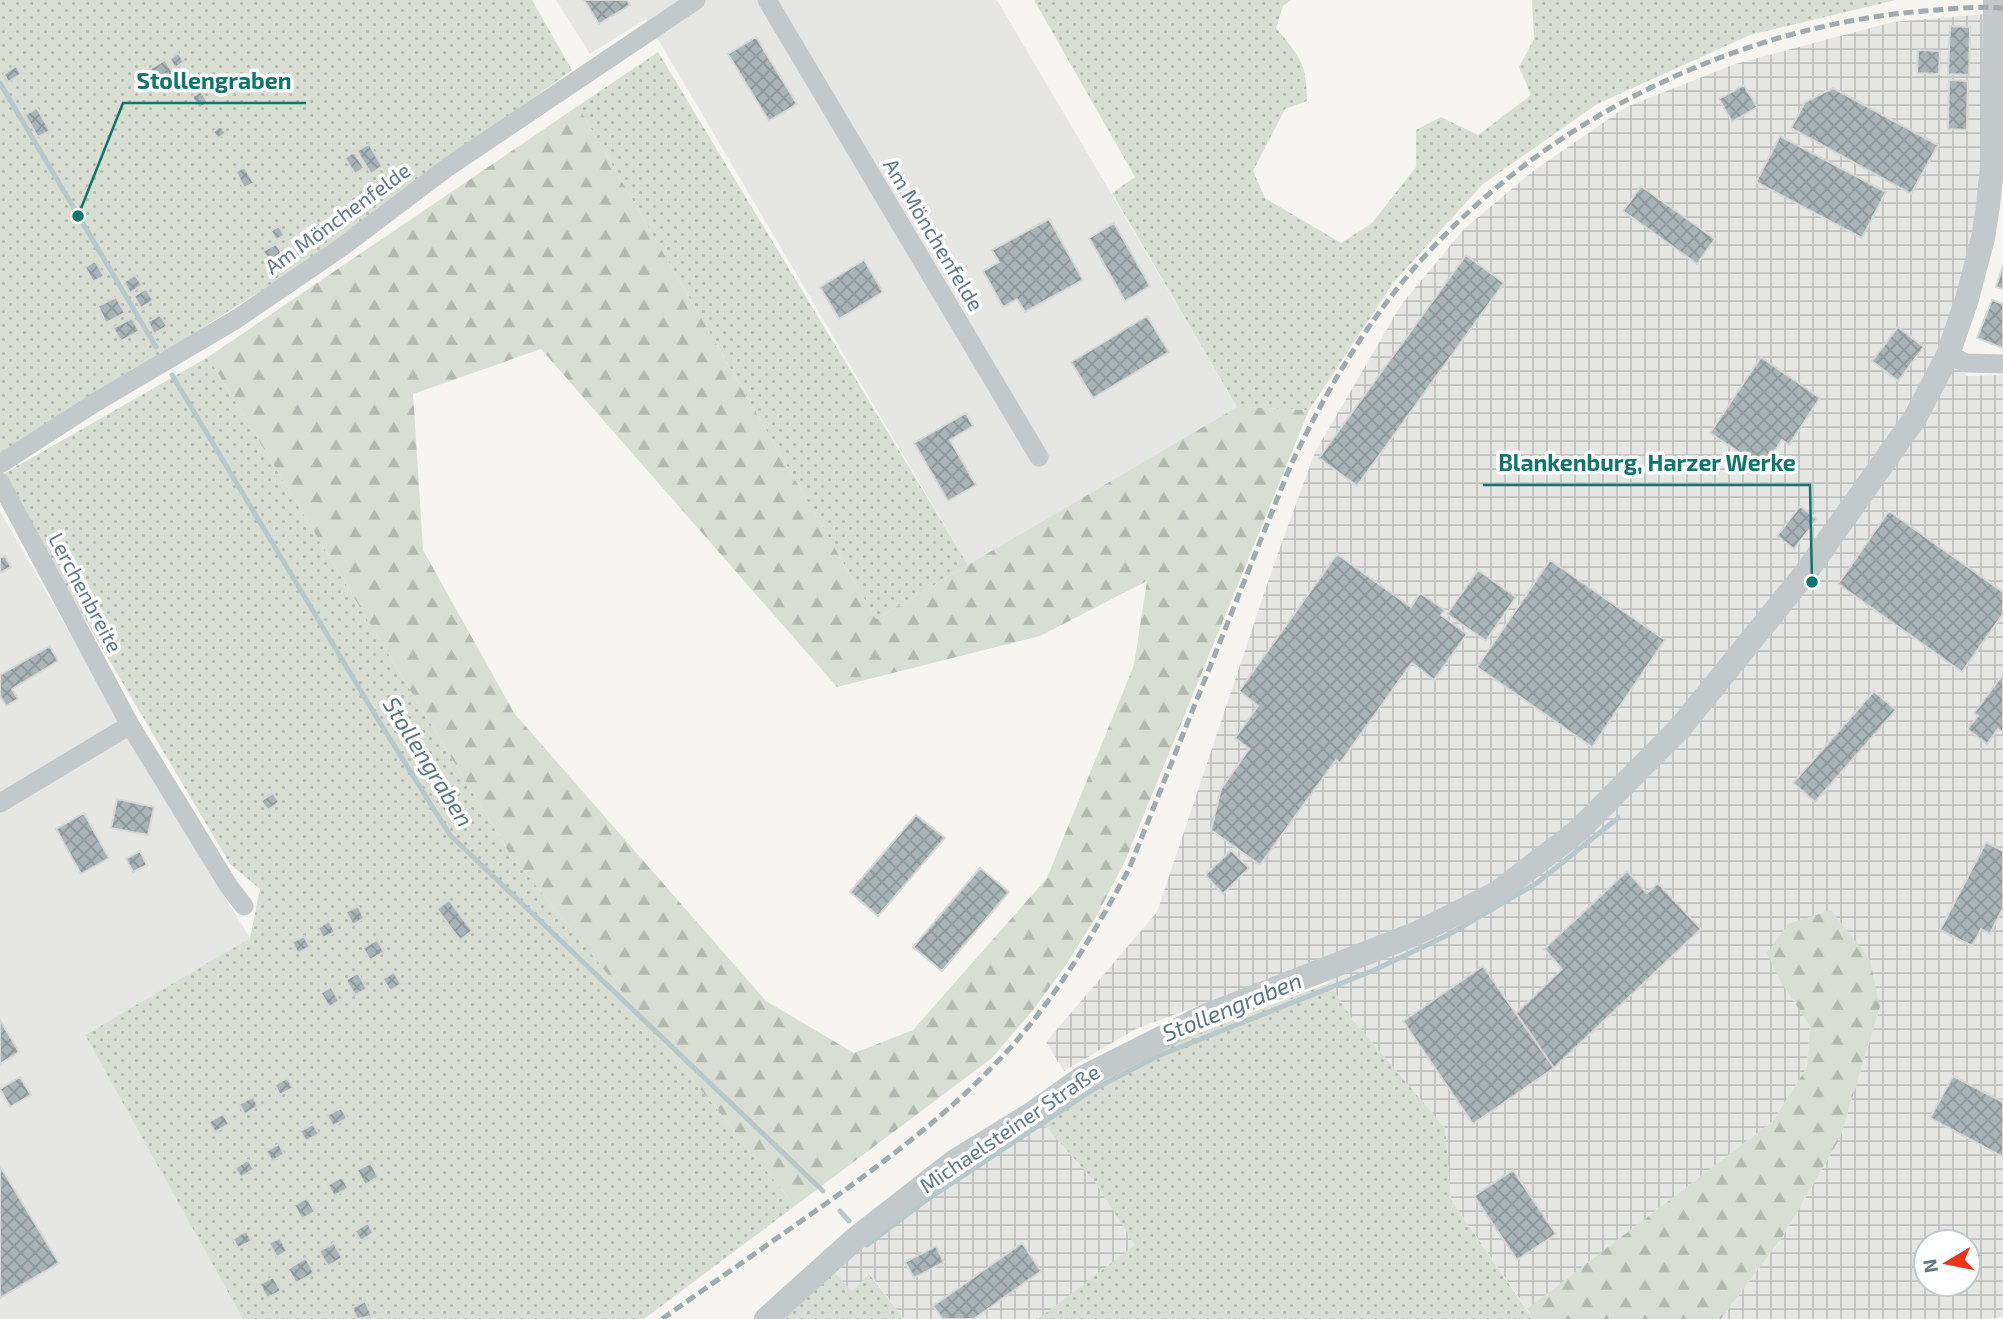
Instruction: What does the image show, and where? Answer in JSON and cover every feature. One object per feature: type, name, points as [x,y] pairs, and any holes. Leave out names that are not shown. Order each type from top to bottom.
[{"type":"street","name":"Am Mönchenfelde","points":[[0,464],[96,402],[235,320],[342,247],[459,159],[696,0]]},
{"type":"street","name":"Am Mönchenfelde","points":[[767,0],[1039,457]]},
{"type":"street","name":"Michaelsteiner Straße","points":[[766,1319],[855,1238],[955,1161],[1033,1113],[1082,1078],[1205,1016],[1415,934],[1497,893],[1579,830],[1680,728],[1804,575],[1916,418],[1948,355],[1983,239],[1988,206],[1994,134],[1994,0]]},
{"type":"street","points":[[1948,355],[1966,363],[2003,364]]},
{"type":"street","name":"Lerchenbreite","points":[[0,482],[130,724],[228,885],[244,906]]},
{"type":"street","points":[[0,803],[130,724]]},
{"type":"shaded area","points":[[556,0],[997,0],[1237,407],[968,565],[646,19],[590,54]]},
{"type":"shaded area","points":[[1985,14],[1984,152],[1978,213],[1964,280],[1940,348],[1967,376],[2003,375],[2003,1316],[1993,1319],[1721,1319],[1783,1236],[1840,1138],[1880,1007],[1781,982],[1810,1025],[1807,1067],[1773,1121],[1527,1309],[1451,1200],[1445,1128],[1353,1020],[1315,962],[1136,1029],[1064,1071],[1046,1042],[1157,912],[1274,564],[1315,452],[1401,305],[1464,229],[1533,171],[1626,107],[1735,64],[1893,22]]},
{"type":"shaded area","points":[[0,511],[165,800],[250,938],[85,1035],[243,1319],[0,1319]]},
{"type":"shaded area","points":[[1039,1119],[1095,1182],[1136,1245],[1038,1319],[904,1319],[870,1274],[852,1291],[832,1270],[948,1180]]},
{"type":"green space","points":[[0,0],[532,0],[572,70],[306,262],[0,456]]},
{"type":"green space","points":[[1034,0],[1291,0],[1283,6],[1276,28],[1300,61],[1307,101],[1285,109],[1253,171],[1265,198],[1341,243],[1372,223],[1416,167],[1416,130],[1441,117],[1478,135],[1531,95],[1519,67],[1534,39],[1532,0],[1896,0],[1750,35],[1597,104],[1483,184],[1393,283],[1309,410],[1237,407],[1112,193],[1135,177]]},
{"type":"green space","points":[[658,52],[968,565],[876,619],[578,106]]},
{"type":"green space","points":[[578,106],[876,619],[1237,407],[1309,410],[1125,861],[1096,917],[1066,965],[1033,1010],[992,1058],[795,1206],[508,851],[208,357]],"holes":[[[541,349],[837,687],[1040,636],[1147,581],[1134,665],[1047,878],[913,1030],[854,1053],[766,1001],[514,713],[423,550],[413,394]]]},
{"type":"green space","points":[[208,357],[508,851],[795,1206],[644,1319],[243,1319],[85,1035],[250,938],[260,889],[230,864],[0,476]]},
{"type":"green space","points":[[1831,910],[1870,960],[1880,1007],[1840,1138],[1783,1236],[1721,1319],[1533,1319],[1527,1309],[1773,1121],[1807,1067],[1810,1026],[1781,982],[1767,953],[1788,924]]},
{"type":"green space","points":[[1329,983],[1353,1020],[1445,1128],[1451,1200],[1533,1319],[1038,1319],[1135,1245],[1095,1182],[1039,1119],[1150,1052]]},
{"type":"green space","points":[[832,1270],[852,1291],[869,1274],[904,1319],[783,1319]]},
{"type":"building","points":[[584,0],[627,0],[630,5],[599,24]]},
{"type":"building","points":[[1950,26],[1970,27],[1969,75],[1948,74]]},
{"type":"building","points":[[756,37],[797,104],[769,121],[728,54]]},
{"type":"building","points":[[1918,50],[1940,51],[1939,74],[1917,73]]},
{"type":"building","points":[[178,53],[184,62],[175,68],[170,59]]},
{"type":"building","points":[[165,60],[176,78],[160,87],[150,69]]},
{"type":"building","points":[[16,66],[21,74],[8,82],[4,74]]},
{"type":"building","points":[[1949,80],[1968,81],[1967,130],[1948,129]]},
{"type":"building","points":[[1744,85],[1757,107],[1732,122],[1719,99]]},
{"type":"building","points":[[1833,88],[1938,145],[1911,194],[1791,128],[1805,102]]},
{"type":"building","points":[[201,91],[208,103],[199,108],[192,97]]},
{"type":"building","points":[[37,108],[50,131],[38,137],[25,115]]},
{"type":"building","points":[[220,126],[226,133],[218,138],[213,132]]},
{"type":"building","points":[[1780,136],[1886,192],[1862,238],[1756,182]]},
{"type":"building","points":[[369,144],[382,166],[371,174],[357,151]]},
{"type":"building","points":[[354,152],[364,168],[355,174],[345,158]]},
{"type":"building","points":[[244,167],[254,183],[244,188],[236,172]]},
{"type":"building","points":[[1641,186],[1715,239],[1697,264],[1623,211]]},
{"type":"building","points":[[1049,219],[1083,280],[1025,312],[1017,299],[1003,307],[983,271],[999,262],[992,250]]},
{"type":"building","points":[[1114,223],[1150,286],[1125,301],[1089,238]]},
{"type":"building","points":[[279,226],[284,235],[276,240],[271,231]]},
{"type":"building","points":[[276,244],[282,253],[269,261],[263,251]]},
{"type":"building","points":[[1466,255],[1504,283],[1357,486],[1319,458]]},
{"type":"building","points":[[864,260],[883,292],[839,319],[820,287]]},
{"type":"building","points":[[95,261],[104,276],[93,282],[85,267]]},
{"type":"building","points":[[2003,265],[2003,289],[1996,287]]},
{"type":"building","points":[[135,275],[142,285],[130,293],[124,282]]},
{"type":"building","points":[[146,289],[153,300],[141,308],[134,296]]},
{"type":"building","points":[[116,297],[125,313],[106,323],[98,306]]},
{"type":"building","points":[[1992,300],[2003,304],[2003,348],[1977,338]]},
{"type":"building","points":[[160,315],[167,326],[154,334],[148,322]]},
{"type":"building","points":[[1147,316],[1169,352],[1093,398],[1071,362]]},
{"type":"building","points":[[132,318],[139,331],[121,341],[113,328]]},
{"type":"building","points":[[1898,327],[1924,347],[1898,381],[1872,361]]},
{"type":"building","points":[[1761,357],[1820,398],[1789,445],[1782,440],[1763,468],[1710,433]]},
{"type":"building","points":[[966,413],[973,426],[950,440],[976,485],[948,501],[914,443]]},
{"type":"building","points":[[1800,506],[1817,519],[1794,549],[1777,536]]},
{"type":"building","points":[[1889,511],[2003,592],[2003,614],[1962,672],[1838,584]]},
{"type":"building","points":[[1337,554],[1411,607],[1420,593],[1445,610],[1441,615],[1467,634],[1434,680],[1412,663],[1340,763],[1336,760],[1260,865],[1211,830],[1221,789],[1249,749],[1235,738],[1258,706],[1239,691]]},
{"type":"building","points":[[5,556],[11,567],[0,573],[0,558]]},
{"type":"building","points":[[1550,560],[1665,640],[1592,747],[1477,667]]},
{"type":"building","points":[[1478,570],[1516,597],[1486,641],[1447,614]]},
{"type":"building","points":[[50,646],[58,661],[12,689],[18,699],[6,706],[0,696],[0,675]]},
{"type":"building","points":[[2003,674],[2003,732],[1998,729],[1987,744],[1967,729],[1978,716],[1974,713]]},
{"type":"building","points":[[1874,691],[1896,710],[1815,802],[1793,783]]},
{"type":"building","points":[[273,793],[279,802],[268,810],[261,801]]},
{"type":"building","points":[[117,799],[154,807],[148,835],[111,828]]},
{"type":"building","points":[[84,813],[109,858],[81,874],[56,829]]},
{"type":"building","points":[[916,815],[945,838],[878,916],[850,892]]},
{"type":"building","points":[[1986,842],[2003,851],[2003,908],[1990,934],[1981,929],[1972,946],[1940,930]]},
{"type":"building","points":[[1231,850],[1249,868],[1223,894],[1205,875]]},
{"type":"building","points":[[140,851],[147,865],[133,872],[126,859]]},
{"type":"building","points":[[980,868],[1009,892],[942,971],[913,947]]},
{"type":"building","points":[[1627,871],[1647,893],[1658,883],[1701,929],[1554,1068],[1516,1013],[1562,969],[1544,949]]},
{"type":"building","points":[[449,900],[472,931],[460,940],[437,909]]},
{"type":"building","points":[[358,906],[364,918],[353,925],[346,912]]},
{"type":"building","points":[[329,921],[335,932],[323,938],[318,928]]},
{"type":"building","points":[[304,936],[310,947],[298,953],[292,942]]},
{"type":"building","points":[[377,940],[384,952],[370,960],[363,948]]},
{"type":"building","points":[[1483,966],[1554,1068],[1473,1124],[1403,1021]]},
{"type":"building","points":[[394,972],[401,984],[390,991],[383,979]]},
{"type":"building","points":[[358,973],[367,989],[355,995],[346,980]]},
{"type":"building","points":[[331,987],[339,1001],[329,1007],[321,993]]},
{"type":"building","points":[[0,1020],[19,1052],[0,1064]]},
{"type":"building","points":[[1953,1076],[2003,1102],[2003,1157],[1930,1118]]},
{"type":"building","points":[[20,1077],[31,1095],[10,1107],[0,1089]]},
{"type":"building","points":[[287,1078],[293,1088],[280,1095],[275,1085]]},
{"type":"building","points":[[253,1097],[258,1106],[245,1114],[239,1104]]},
{"type":"building","points":[[341,1108],[347,1118],[333,1126],[327,1115]]},
{"type":"building","points":[[223,1114],[229,1124],[215,1132],[209,1122]]},
{"type":"building","points":[[313,1124],[319,1134],[306,1141],[300,1131]]},
{"type":"building","points":[[279,1144],[284,1154],[272,1161],[266,1151]]},
{"type":"building","points":[[248,1160],[254,1169],[241,1177],[235,1168]]},
{"type":"building","points":[[371,1163],[378,1177],[365,1185],[357,1170]]},
{"type":"building","points":[[0,1166],[59,1263],[0,1298]]},
{"type":"building","points":[[1513,1170],[1556,1234],[1517,1260],[1474,1196]]},
{"type":"building","points":[[342,1177],[348,1188],[334,1196],[328,1185]]},
{"type":"building","points":[[307,1198],[315,1212],[302,1219],[294,1205]]},
{"type":"building","points":[[368,1223],[373,1233],[361,1241],[355,1231]]},
{"type":"building","points":[[246,1231],[252,1241],[238,1248],[233,1239]]},
{"type":"building","points":[[280,1238],[287,1251],[277,1257],[269,1243]]},
{"type":"building","points":[[334,1243],[342,1258],[328,1266],[319,1251]]},
{"type":"building","points":[[1022,1243],[1041,1271],[974,1319],[943,1319],[933,1306]]},
{"type":"building","points":[[936,1246],[944,1262],[914,1278],[905,1262]]},
{"type":"building","points":[[306,1258],[314,1273],[296,1283],[288,1269]]},
{"type":"building","points":[[273,1277],[281,1291],[267,1298],[260,1284]]},
{"type":"building","points":[[365,1301],[372,1316],[357,1319],[352,1308]]},
{"type":"waterway","name":"Stollengraben","points":[[0,83],[156,347]]},
{"type":"waterway","name":"Stollengraben","points":[[172,375],[450,835],[823,1191]]},
{"type":"waterway","name":"Stollengraben","points":[[867,1245],[925,1201],[1094,1089],[1158,1056],[1372,971],[1448,935],[1537,883],[1618,818]]},
{"type":"waterway","name":"Stollengraben","points":[[840,1211],[849,1221]]},
{"type":"railway","points":[[662,1319],[862,1177],[933,1122],[998,1061],[1053,994],[1086,945],[1129,869],[1290,467],[1311,424],[1372,322],[1437,243],[1494,190],[1557,142],[1625,101],[1696,67],[1771,40],[1847,22],[1924,11],[2003,8]]},
{"type":"place","name":"Stollengraben","points":[[78,216]]},
{"type":"place","name":"Blankenburg, Harzer Werke","points":[[1812,582]]}]
